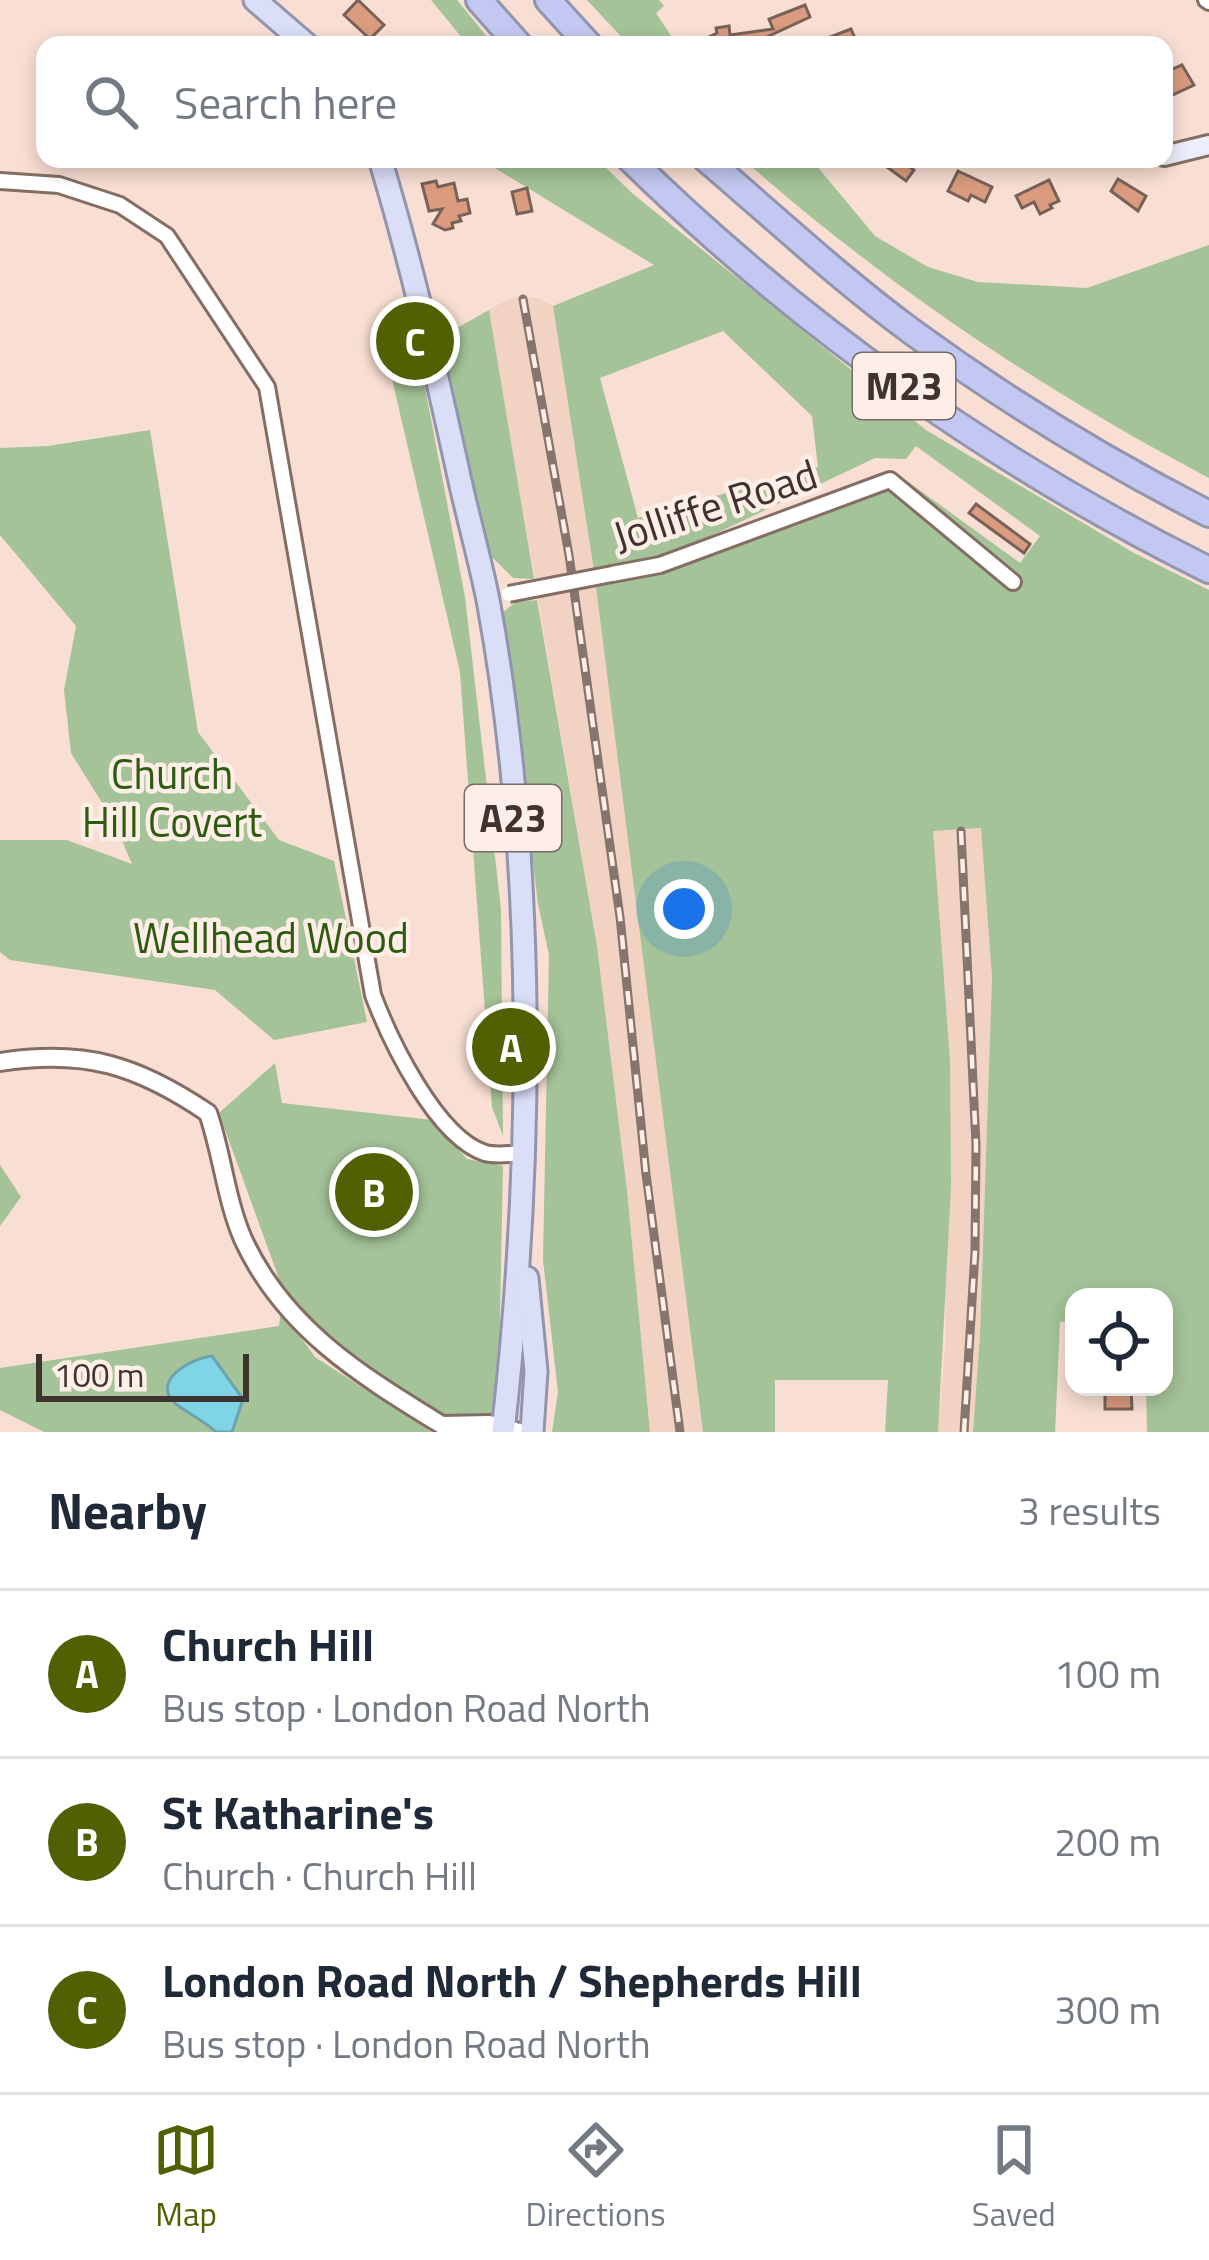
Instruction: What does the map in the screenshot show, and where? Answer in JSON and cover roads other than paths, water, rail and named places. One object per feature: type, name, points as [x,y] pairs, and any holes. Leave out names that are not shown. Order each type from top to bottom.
[{"type":"highway","points":[[479,0],[511,36]]},
{"type":"highway","points":[[548,0],[581,36]]},
{"type":"highway","name":"M23","points":[[640,168],[775,288],[892,378],[1059,488],[1209,570]]},
{"type":"highway","name":"M23","points":[[716,168],[939,351],[1068,436],[1209,514]]},
{"type":"main road","points":[[254,0],[297,36]]},
{"type":"main road","points":[[1173,154],[1209,145]]},
{"type":"main road","name":"A23","points":[[383,168],[498,596],[522,940],[522,1242],[508,1430]]},
{"type":"main road","name":"A23","points":[[522,1242],[536,1348],[532,1432]]},
{"type":"street","points":[[0,181],[79,191],[120,205],[167,236],[267,387],[373,995],[390,1039],[443,1120],[485,1153],[522,1153]]},
{"type":"street","name":"Jolliffe Road","points":[[498,596],[660,566],[890,480],[1013,582]]},
{"type":"street","points":[[0,1062],[48,1057],[123,1066],[174,1090],[208,1113],[243,1238],[288,1312],[356,1372],[447,1429],[508,1430]]},
{"type":"water","points":[[212,1356],[243,1399],[232,1432],[216,1432],[169,1395],[167,1387],[176,1372]]},
{"type":"railway","points":[[523,299],[569,555],[620,917],[646,1174],[680,1432]]},
{"type":"railway","points":[[961,831],[976,1145],[964,1432]]},
{"type":"place","name":"London Road North / Shepherds Hill","points":[[415,341]]},
{"type":"place","name":"Church Hill","points":[[511,1047]]},
{"type":"place","name":"St Katharine's","points":[[374,1192]]},
{"type":"park label","name":"Church Hill Covert","points":[[172,798]]},
{"type":"park label","name":"Wellhead Wood","points":[[271,938]]}]
